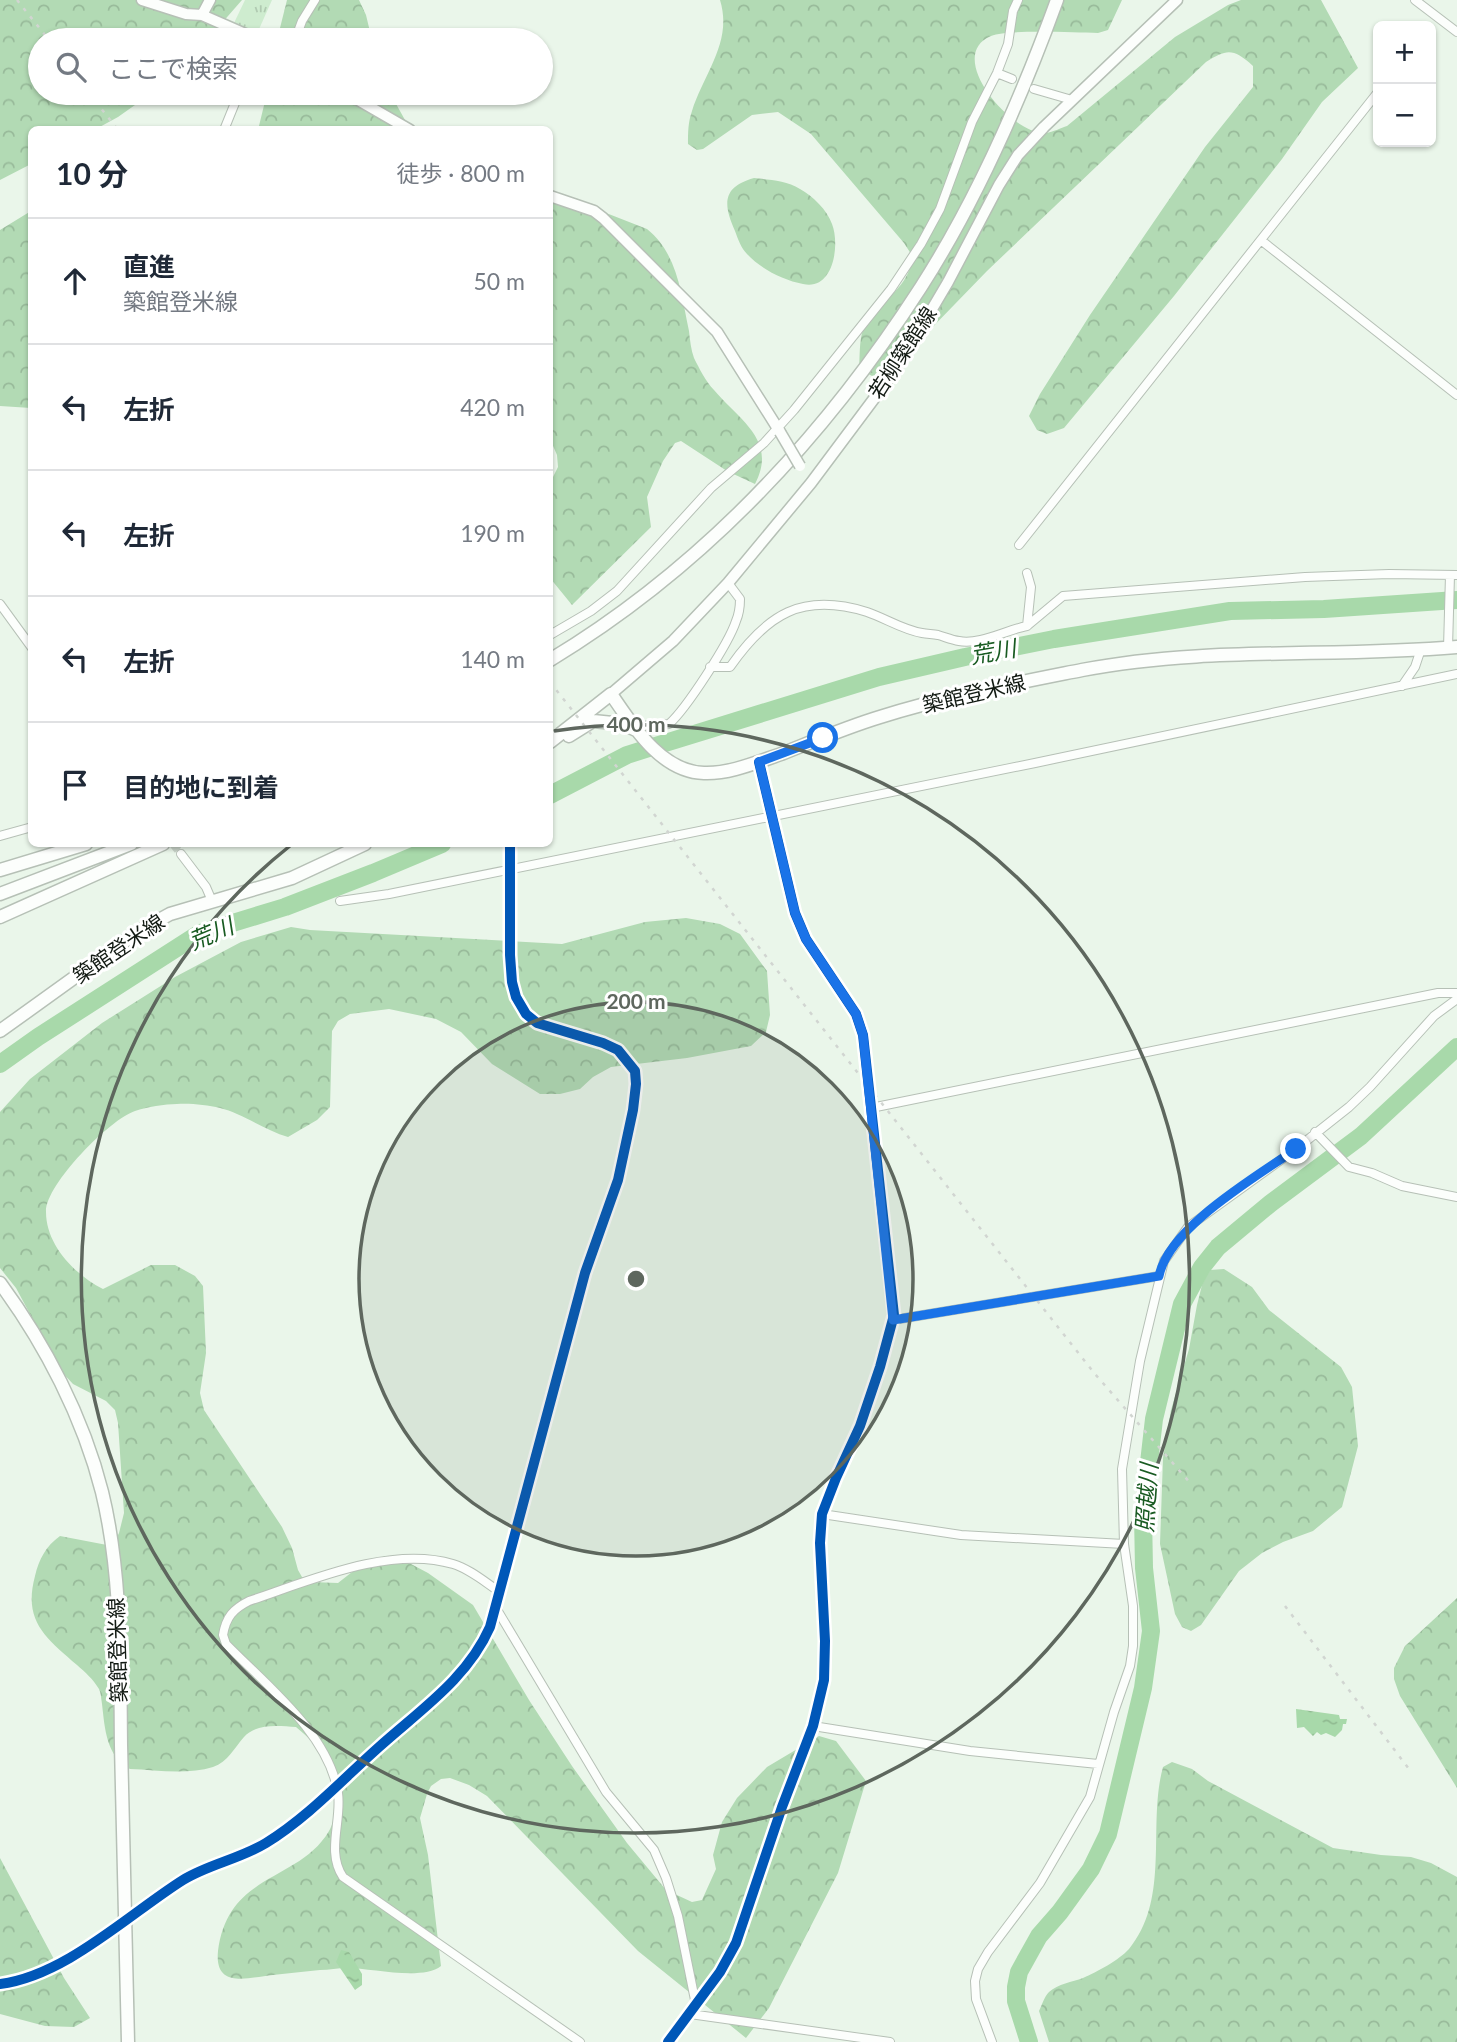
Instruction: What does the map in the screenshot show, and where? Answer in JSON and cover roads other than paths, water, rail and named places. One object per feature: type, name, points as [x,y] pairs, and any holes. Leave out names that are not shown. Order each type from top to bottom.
[{"type":"main road","points":[[142,0],[202,15],[232,28]]},
{"type":"main road","points":[[202,15],[210,0]]},
{"type":"main road","points":[[553,658],[636,602],[718,533],[786,464],[853,382],[922,286],[965,209],[1002,135],[1057,0]]},
{"type":"main road","name":"若柳築館線","points":[[611,694],[673,640],[728,583],[811,483],[885,384],[915,338],[1018,155],[1177,0]]},
{"type":"main road","points":[[367,105],[403,126]]},
{"type":"main road","points":[[553,197],[594,211],[603,218],[718,332],[811,483]]},
{"type":"main road","name":"築館登米線","points":[[611,694],[638,733],[672,762],[686,770],[703,774],[759,762],[881,717],[1006,686],[1113,664],[1224,654],[1452,648]]},
{"type":"main road","points":[[553,742],[611,694]]},
{"type":"main road","points":[[553,742],[593,720],[623,724],[638,733]]},
{"type":"main road","points":[[0,870],[76,847]]},
{"type":"main road","points":[[0,894],[123,847]]},
{"type":"main road","points":[[0,917],[156,847]]},
{"type":"main road","name":"築館登米線","points":[[0,1031],[139,931],[170,914],[292,878],[359,847]]},
{"type":"main road","name":"築館登米線","points":[[0,1283],[45,1353],[67,1396],[102,1491],[116,1584],[120,1639],[128,2042]]},
{"type":"street","points":[[299,28],[316,0]]},
{"type":"street","points":[[553,633],[591,611],[617,591],[711,488],[778,430],[858,332],[921,244],[940,209],[972,122],[997,73],[1008,44],[1013,11],[1018,0]]},
{"type":"street","points":[[1415,0],[1457,32]]},
{"type":"street","points":[[997,73],[1012,79]]},
{"type":"street","points":[[1034,89],[1072,100]]},
{"type":"street","points":[[1019,545],[1373,98]]},
{"type":"street","points":[[226,126],[234,105]]},
{"type":"street","points":[[1262,241],[1457,395]]},
{"type":"street","points":[[1027,573],[1031,587],[1027,625]]},
{"type":"street","points":[[710,667],[730,667],[756,635],[784,613],[806,604],[839,606],[867,613],[921,633],[969,642],[1027,625],[1063,596],[1306,577],[1389,574],[1452,578],[1452,648]]},
{"type":"street","points":[[638,733],[641,726],[669,724],[684,708],[710,667],[736,622],[740,605],[740,599],[728,583]]},
{"type":"street","points":[[0,604],[28,642]]},
{"type":"street","points":[[1402,686],[1415,667],[1421,649]]},
{"type":"street","points":[[340,901],[1048,760],[1457,674]]},
{"type":"street","points":[[668,2042],[720,1972],[736,1943],[782,1807],[813,1726],[824,1680],[825,1642],[820,1543],[822,1514],[860,1426],[893,1320],[863,1035],[856,1014],[806,939],[795,913],[759,762]]},
{"type":"street","points":[[0,836],[28,828]]},
{"type":"street","points":[[0,1984],[14,1982],[60,1962],[124,1922],[186,1878],[244,1855],[267,1842],[337,1787],[461,1674],[484,1642],[496,1608],[584,1273],[618,1180],[636,1084],[635,1071],[618,1050],[537,1023],[526,1014],[516,998],[510,955],[510,847]]},
{"type":"street","points":[[181,854],[206,887],[212,901]]},
{"type":"street","points":[[871,1108],[1438,993],[1457,993]]},
{"type":"street","points":[[992,2042],[976,1998],[978,1969],[1040,1883],[1090,1797],[1130,1666],[1133,1606],[1124,1544],[1122,1469],[1140,1361],[1159,1276],[1167,1255],[1188,1227],[1296,1149],[1363,1094],[1434,1016],[1457,999]]},
{"type":"street","points":[[1315,1132],[1349,1167],[1372,1173],[1402,1186],[1457,1198]]},
{"type":"street","points":[[893,1320],[1159,1276]]},
{"type":"street","points":[[822,1514],[961,1535],[1124,1544]]},
{"type":"street","points":[[500,1592],[457,1565],[441,1561],[399,1559],[351,1569],[248,1601],[235,1608],[225,1623],[222,1635],[226,1644],[311,1731],[326,1755],[337,1787],[335,1859],[343,1877],[580,2042]]},
{"type":"street","points":[[496,1608],[606,1792],[654,1850],[678,1916],[696,2006]]},
{"type":"street","points":[[813,1726],[970,1751],[1098,1764]]},
{"type":"street","points":[[690,2014],[890,2042]]},
{"type":"water","points":[[1296,1709],[1339,1715],[1340,1719],[1347,1719],[1346,1724],[1343,1724],[1342,1730],[1335,1737],[1317,1732],[1313,1736],[1304,1727],[1297,1728]]},
{"type":"water","points":[[341,1950],[349,1952],[362,1974],[362,1985],[355,1990],[336,1962]]},
{"type":"waterway","name":"荒川","points":[[553,793],[627,755],[879,677],[965,657],[1054,639],[1230,611],[1324,609],[1457,600]]},
{"type":"waterway","name":"荒川","points":[[0,1064],[200,933],[285,907],[435,847]]},
{"type":"waterway","name":"照越川","points":[[1029,2042],[1016,2001],[1019,1972],[1039,1936],[1091,1869],[1108,1834],[1143,1688],[1151,1631],[1144,1568],[1143,1515],[1154,1419],[1182,1304],[1202,1267],[1218,1247],[1271,1203],[1361,1136],[1457,1047]]},
{"type":"tunnel","points":[[175,847],[181,854]]},
{"type":"railway","points":[[17,0],[39,28]]},
{"type":"railway","points":[[98,105],[115,126]]},
{"type":"railway","points":[[553,686],[1095,1374],[1192,1485]]},
{"type":"railway","points":[[1285,1606],[1412,1773]]}]
